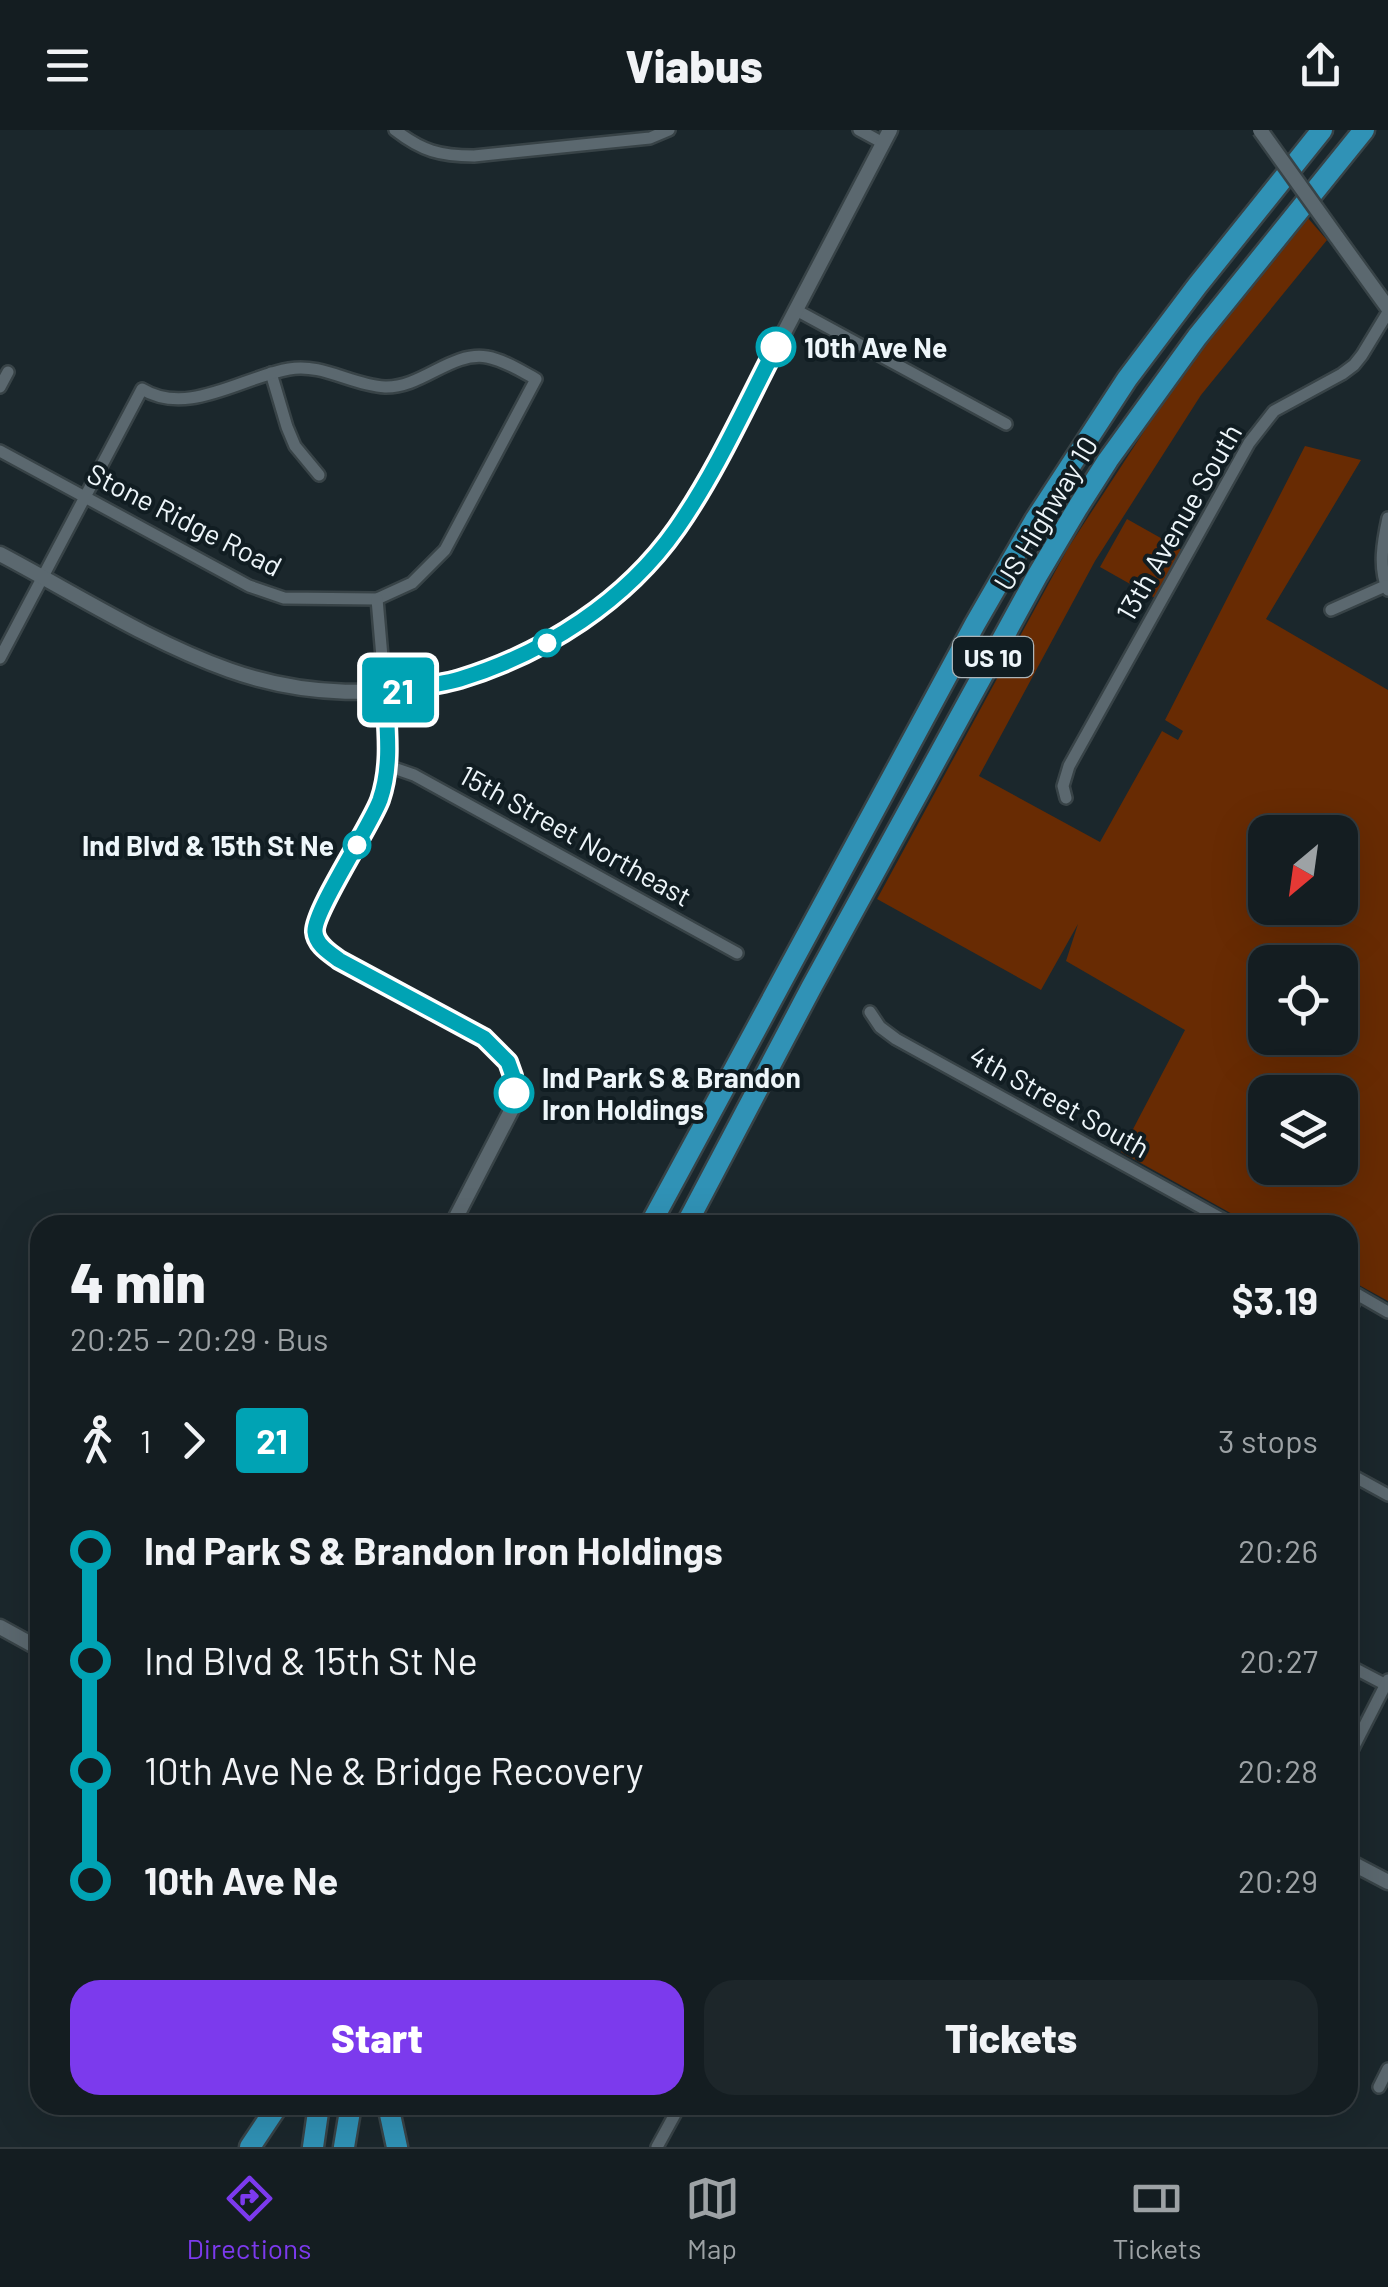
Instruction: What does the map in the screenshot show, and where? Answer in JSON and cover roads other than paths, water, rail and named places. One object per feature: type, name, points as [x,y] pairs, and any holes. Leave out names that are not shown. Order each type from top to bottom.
[{"type":"highway","name":"US 10","points":[[655,1215],[1034,520],[1127,378],[1322,130]]},
{"type":"highway","name":"US Highway 10","points":[[691,1215],[811,988],[1078,507],[1197,336],[1366,130]]},
{"type":"highway","points":[[250,2147],[271,2115]]},
{"type":"highway","points":[[313,2147],[318,2115]]},
{"type":"highway","points":[[344,2147],[349,2115]]},
{"type":"highway","points":[[390,2115],[398,2147]]},
{"type":"street","points":[[395,130],[419,148],[448,156],[474,156],[650,138],[669,130]]},
{"type":"street","points":[[0,554],[169,645],[231,671],[268,681],[341,691],[385,692],[458,680],[550,641],[589,616],[638,574],[676,528],[696,496],[887,137],[859,130]]},
{"type":"street","points":[[1260,130],[1388,310]]},
{"type":"street","points":[[796,310],[1006,424]]},
{"type":"street","name":"13th Avenue South","points":[[1066,798],[1063,786],[1069,766],[1249,443],[1274,411],[1354,365],[1388,310]]},
{"type":"street","name":"Stone Ridge Road","points":[[0,451],[249,586],[284,598],[377,599],[412,583],[445,550],[536,379],[486,357],[467,358],[408,384],[388,387],[306,367],[271,373]]},
{"type":"street","points":[[0,386],[8,372]]},
{"type":"street","points":[[0,658],[142,389],[154,396],[195,398],[271,373],[295,446],[319,474]]},
{"type":"street","points":[[1331,610],[1386,588],[1382,553],[1388,518]]},
{"type":"street","points":[[377,599],[388,766],[379,803],[320,912],[314,933],[318,942],[339,960],[484,1038],[508,1062],[513,1076],[512,1109],[457,1215]]},
{"type":"street","name":"15th Street Northeast","points":[[388,766],[414,775],[738,953]]},
{"type":"street","name":"4th Street South","points":[[870,1012],[896,1038],[1215,1215]]},
{"type":"street","points":[[1358,1295],[1388,1312]]},
{"type":"street","points":[[1358,1478],[1388,1495]]},
{"type":"street","points":[[0,1628],[30,1644]]},
{"type":"street","points":[[1358,1670],[1387,1683],[1358,1739]]},
{"type":"street","points":[[1358,1866],[1388,1882]]},
{"type":"street","points":[[1378,2088],[1388,2069]]},
{"type":"street","points":[[658,2147],[675,2115]]},
{"type":"place","name":"10th Ave Ne","points":[[776,347]]},
{"type":"place","name":"Ind Blvd & 15th St Ne","points":[[357,845]]},
{"type":"place","name":"Ind Park S & Brandon Iron Holdings","points":[[514,1093]]}]
